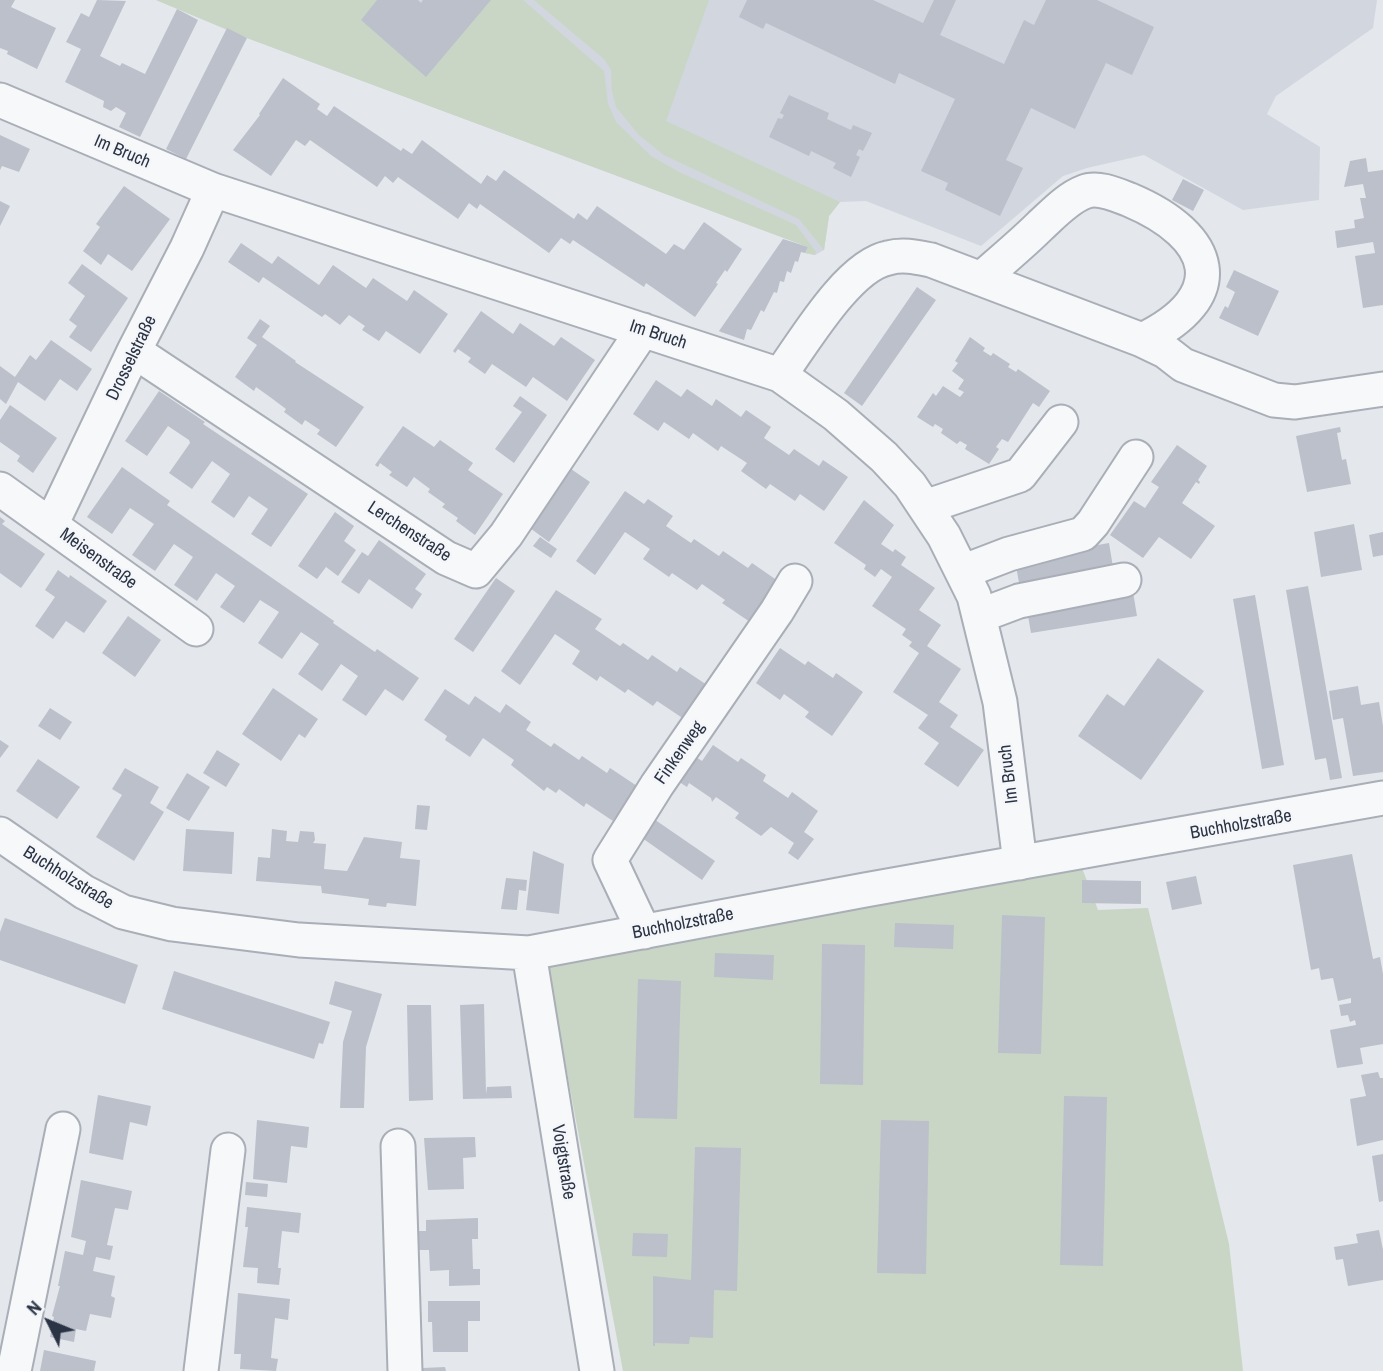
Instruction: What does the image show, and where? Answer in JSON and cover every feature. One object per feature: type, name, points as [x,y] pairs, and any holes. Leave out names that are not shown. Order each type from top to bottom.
[{"type":"street","name":"Im Bruch","points":[[0,100],[213,190],[780,376],[836,415],[884,457],[910,485],[944,536],[974,596],[1000,702],[1020,863]]},
{"type":"street","name":"Drosselstraße","points":[[51,525],[213,190]]},
{"type":"street","points":[[981,279],[1054,213],[1085,191],[1111,192],[1153,210],[1184,232],[1196,250],[1203,275],[1199,295],[1184,313],[1164,329],[1142,340]]},
{"type":"street","points":[[780,376],[845,286],[866,267],[886,258],[909,256],[931,260],[1142,340],[1165,351],[1183,365],[1273,400],[1295,402],[1382,398]]},
{"type":"street","name":"Lerchenstraße","points":[[134,351],[446,558],[476,571],[506,535],[643,330]]},
{"type":"street","points":[[925,507],[1020,475],[1061,422]]},
{"type":"street","points":[[962,572],[1009,554],[1083,534],[1136,457]]},
{"type":"street","name":"Meisenstraße","points":[[0,489],[196,629]]},
{"type":"street","points":[[979,616],[1019,601],[1124,580]]},
{"type":"street","name":"Finkenweg","points":[[644,932],[610,860],[656,785],[795,581]]},
{"type":"street","name":"Buchholzstraße","points":[[0,834],[84,892],[123,912],[172,924],[299,940],[529,953],[1383,798]]},
{"type":"street","name":"Voigtstraße","points":[[529,953],[597,1371]]},
{"type":"street","points":[[14,1371],[63,1129]]},
{"type":"street","points":[[398,1146],[405,1371]]},
{"type":"street","points":[[201,1371],[228,1150]]},
{"type":"shaded area","points":[[156,0],[1377,0],[1373,28],[1276,96],[1267,114],[1320,147],[1319,200],[1243,210],[1144,155],[1063,176],[981,246],[866,201],[840,202],[829,216],[824,250],[815,255],[805,253],[808,247],[247,38]]},
{"type":"green space","points":[[156,0],[377,0],[361,20],[426,77],[491,0],[523,0],[604,71],[608,104],[616,122],[651,156],[679,172],[796,225],[816,252],[815,255],[805,253],[808,247],[247,38]]},
{"type":"green space","points":[[534,0],[709,0],[666,121],[840,202],[829,216],[824,250],[799,219],[664,155],[639,135],[616,107],[611,70],[604,59]]},
{"type":"green space","points":[[1079,860],[1098,910],[1148,908],[1229,1244],[1243,1371],[623,1371],[547,966]]},
{"type":"building","points":[[0,0],[15,0],[11,7],[56,28],[37,69],[0,48]]},
{"type":"building","points":[[97,0],[126,1],[100,56],[145,74],[177,9],[198,20],[140,137],[119,127],[126,113],[116,107],[111,111],[103,107],[104,101],[65,82],[81,49],[66,42],[81,13],[89,17]]},
{"type":"building","points":[[377,0],[418,0],[421,3],[423,0],[491,0],[426,77],[361,20]]},
{"type":"building","points":[[747,0],[873,0],[923,23],[934,0],[956,0],[940,35],[1004,64],[1024,20],[1034,25],[1046,0],[1097,0],[1154,27],[1132,75],[1106,63],[1075,129],[1031,108],[1006,160],[1023,168],[1000,216],[945,190],[948,183],[921,171],[955,99],[899,73],[895,84],[766,23],[763,29],[739,17]]},
{"type":"building","points":[[227,28],[247,38],[186,159],[166,149]]},
{"type":"building","points":[[283,78],[320,104],[317,109],[327,116],[334,106],[401,151],[403,148],[412,154],[422,140],[481,184],[487,175],[496,181],[504,170],[574,219],[578,213],[587,220],[597,206],[666,254],[674,244],[684,250],[704,222],[742,249],[695,317],[646,283],[644,287],[573,240],[570,244],[561,238],[549,253],[480,204],[477,209],[469,203],[458,219],[398,177],[393,183],[385,176],[377,187],[310,140],[305,146],[296,140],[271,176],[233,150],[260,115]]},
{"type":"building","points":[[789,95],[829,113],[827,119],[851,130],[853,125],[872,133],[863,151],[859,149],[856,155],[860,157],[851,177],[833,168],[836,163],[811,151],[809,156],[769,137],[778,118],[782,119],[784,115],[780,113]]},
{"type":"building","points":[[0,135],[30,149],[19,172],[2,166],[0,170]]},
{"type":"building","points":[[1366,158],[1368,172],[1383,170],[1383,305],[1363,308],[1355,256],[1375,253],[1373,242],[1337,248],[1335,231],[1355,228],[1354,220],[1364,218],[1360,198],[1366,198],[1363,184],[1344,187],[1350,161]]},
{"type":"building","points":[[1183,179],[1204,190],[1193,211],[1172,200]]},
{"type":"building","points":[[124,186],[170,219],[132,271],[108,254],[101,265],[83,251],[100,227],[96,224]]},
{"type":"building","points":[[0,201],[10,206],[0,226]]},
{"type":"building","points":[[783,239],[808,247],[805,253],[801,252],[798,262],[795,261],[791,273],[787,271],[784,282],[780,281],[777,293],[774,292],[764,312],[761,310],[751,330],[747,329],[744,340],[719,331]]},
{"type":"building","points":[[241,243],[272,264],[278,256],[319,285],[333,265],[366,288],[373,278],[407,301],[414,290],[448,314],[420,354],[386,331],[379,341],[362,330],[365,326],[349,315],[340,325],[325,314],[322,317],[263,277],[259,283],[228,262]]},
{"type":"building","points":[[82,264],[128,298],[91,352],[69,337],[77,326],[69,320],[85,296],[68,283]]},
{"type":"building","points":[[1234,270],[1279,291],[1258,336],[1219,318],[1225,306],[1228,308],[1235,292],[1226,287]]},
{"type":"building","points":[[917,287],[936,300],[862,406],[844,393]]},
{"type":"building","points":[[481,311],[513,334],[520,323],[554,346],[561,337],[595,360],[567,401],[533,377],[526,387],[492,364],[485,374],[468,362],[471,358],[458,349],[455,353],[453,351]]},
{"type":"building","points":[[260,319],[270,326],[262,337],[364,407],[336,447],[317,434],[320,430],[305,420],[302,425],[270,397],[256,387],[254,391],[235,377],[257,345],[247,338]]},
{"type":"building","points":[[970,337],[985,348],[983,351],[991,356],[993,353],[1010,364],[1008,367],[1016,372],[1018,369],[1050,391],[1039,407],[1033,403],[1008,442],[1002,439],[989,464],[965,449],[967,445],[960,441],[957,444],[941,433],[943,429],[935,424],[933,427],[917,417],[933,393],[936,396],[943,386],[960,397],[964,392],[958,389],[964,380],[952,371]]},
{"type":"building","points":[[51,340],[92,369],[77,391],[60,379],[45,401],[18,382],[6,404],[0,399],[0,366],[15,377],[30,355],[36,360]]},
{"type":"building","points":[[656,380],[681,397],[687,389],[712,406],[716,399],[741,417],[746,410],[771,427],[764,438],[789,455],[794,449],[819,466],[823,460],[848,477],[824,511],[800,494],[795,501],[770,484],[766,489],[741,471],[747,463],[721,446],[718,451],[693,433],[689,439],[664,422],[658,431],[633,414]]},
{"type":"building","points":[[159,391],[205,422],[203,424],[308,494],[271,547],[251,534],[268,509],[249,496],[234,518],[211,502],[230,474],[212,461],[192,489],[169,473],[190,443],[189,440],[168,426],[147,456],[125,441]]},
{"type":"building","points":[[520,396],[547,415],[514,463],[495,449],[522,412],[513,406]]},
{"type":"building","points":[[10,405],[57,438],[33,473],[17,461],[20,456],[0,442],[0,420]]},
{"type":"building","points":[[403,426],[434,447],[440,440],[473,463],[468,470],[503,494],[475,535],[456,521],[458,518],[442,507],[445,504],[428,492],[430,489],[414,477],[407,487],[389,475],[392,472],[380,463],[378,467],[375,465]]},
{"type":"building","points":[[1340,427],[1341,432],[1337,433],[1342,460],[1346,459],[1351,484],[1307,492],[1296,436]]},
{"type":"building","points":[[1177,445],[1207,466],[1198,480],[1199,484],[1196,482],[1182,503],[1215,526],[1191,559],[1159,537],[1143,558],[1110,535],[1134,501],[1145,508],[1159,487],[1151,482]]},
{"type":"building","points":[[122,467],[170,501],[167,505],[334,621],[333,623],[419,678],[403,701],[385,689],[366,716],[342,700],[358,676],[341,664],[322,691],[298,674],[319,644],[301,632],[282,659],[258,643],[279,612],[260,600],[244,623],[220,607],[235,586],[216,573],[197,601],[174,585],[193,557],[174,544],[155,571],[132,555],[154,524],[130,508],[112,534],[87,517]]},
{"type":"building","points":[[571,469],[590,482],[549,542],[530,528]]},
{"type":"building","points":[[625,491],[644,504],[648,499],[673,516],[666,526],[691,543],[694,539],[719,556],[723,551],[748,568],[752,563],[778,581],[750,622],[722,603],[725,600],[702,584],[697,590],[672,573],[669,577],[643,559],[650,549],[625,532],[595,575],[576,561]]},
{"type":"building","points":[[864,500],[894,525],[881,544],[906,557],[901,565],[935,588],[919,610],[941,625],[927,646],[961,669],[939,702],[958,715],[950,727],[984,750],[958,787],[924,764],[939,743],[918,728],[928,715],[893,692],[919,653],[909,646],[912,642],[902,635],[906,629],[872,606],[892,577],[881,569],[875,577],[864,569],[866,565],[834,543]]},
{"type":"building","points":[[335,512],[354,526],[344,541],[356,550],[338,576],[326,567],[317,579],[298,566]]},
{"type":"building","points":[[0,517],[5,521],[2,524],[45,554],[21,588],[0,573]]},
{"type":"building","points":[[1354,524],[1362,570],[1321,577],[1314,532]]},
{"type":"building","points":[[1383,532],[1383,555],[1373,557],[1369,535]]},
{"type":"building","points":[[540,537],[557,549],[551,558],[533,546]]},
{"type":"building","points":[[379,540],[426,574],[415,589],[422,594],[412,609],[369,579],[359,594],[341,582],[362,552],[368,556]]},
{"type":"building","points":[[1109,543],[1113,567],[1019,583],[1015,560]]},
{"type":"building","points":[[58,570],[69,578],[70,575],[107,601],[84,633],[66,621],[53,639],[35,626],[55,597],[45,590]]},
{"type":"building","points":[[496,578],[515,591],[473,652],[454,639]]},
{"type":"building","points":[[1308,586],[1342,778],[1330,780],[1326,758],[1315,760],[1286,590]]},
{"type":"building","points":[[556,590],[602,619],[595,629],[620,646],[623,643],[648,660],[652,655],[677,672],[680,667],[707,685],[684,719],[657,701],[653,706],[628,689],[625,693],[600,676],[597,681],[572,664],[580,651],[555,634],[520,685],[501,671]]},
{"type":"building","points":[[1133,592],[1137,616],[1031,633],[1027,610]]},
{"type":"building","points":[[1255,595],[1284,765],[1262,769],[1233,599]]},
{"type":"building","points":[[128,616],[161,640],[135,677],[102,653]]},
{"type":"building","points":[[780,648],[805,665],[808,661],[833,678],[836,673],[863,692],[832,736],[805,717],[809,712],[784,694],[780,700],[756,683]]},
{"type":"building","points":[[1158,658],[1204,691],[1141,780],[1078,736],[1107,694],[1124,706]]},
{"type":"building","points":[[1358,686],[1361,705],[1379,702],[1383,726],[1383,772],[1353,776],[1343,718],[1333,720],[1329,691]]},
{"type":"building","points":[[273,688],[318,719],[305,738],[299,734],[281,761],[242,734]]},
{"type":"building","points":[[445,689],[469,705],[475,696],[500,713],[506,704],[531,722],[526,730],[551,747],[554,743],[579,760],[582,756],[607,773],[610,768],[637,786],[613,821],[586,803],[584,807],[559,789],[556,793],[547,787],[544,791],[511,765],[514,760],[483,738],[470,757],[445,740],[447,736],[424,720]]},
{"type":"building","points":[[50,708],[72,722],[60,740],[38,726]]},
{"type":"building","points":[[0,740],[9,746],[0,758]]},
{"type":"building","points":[[713,745],[738,762],[741,758],[766,775],[763,781],[788,798],[792,792],[818,811],[804,832],[814,839],[798,860],[788,853],[794,843],[771,827],[761,836],[735,818],[739,813],[716,797],[712,802],[711,798],[689,783],[687,787],[673,778],[690,753],[702,761]]},
{"type":"building","points":[[217,750],[240,764],[226,787],[203,773]]},
{"type":"building","points":[[38,759],[80,787],[57,819],[16,791]]},
{"type":"building","points":[[125,768],[159,787],[150,803],[164,812],[134,861],[96,837],[122,795],[112,789]]},
{"type":"building","points":[[187,773],[210,787],[189,821],[166,808]]},
{"type":"building","points":[[417,805],[430,806],[427,830],[415,829]]},
{"type":"building","points":[[648,815],[715,861],[702,880],[635,833]]},
{"type":"building","points":[[186,829],[234,832],[232,874],[183,871]]},
{"type":"building","points":[[272,829],[287,831],[286,841],[298,842],[300,831],[314,832],[313,843],[326,844],[324,869],[347,871],[364,837],[402,842],[400,858],[420,860],[416,906],[387,903],[386,907],[368,905],[369,899],[322,893],[321,886],[256,881],[258,857],[270,858]]},
{"type":"building","points":[[533,851],[564,864],[559,914],[526,910]]},
{"type":"building","points":[[1352,854],[1373,959],[1380,957],[1383,974],[1383,1044],[1360,1048],[1363,1064],[1337,1068],[1330,1030],[1356,1025],[1355,1020],[1350,1022],[1348,1015],[1341,1016],[1339,1005],[1351,1003],[1351,998],[1338,1001],[1333,978],[1321,980],[1319,968],[1311,970],[1293,865]]},
{"type":"building","points":[[1196,876],[1202,904],[1172,910],[1166,882]]},
{"type":"building","points":[[506,878],[527,880],[526,891],[519,890],[517,910],[501,909]]},
{"type":"building","points":[[1082,880],[1141,881],[1141,904],[1082,903]]},
{"type":"building","points":[[1002,915],[1045,917],[1041,1054],[998,1053]]},
{"type":"building","points":[[5,918],[138,965],[125,1004],[0,960],[0,932]]},
{"type":"building","points":[[895,923],[954,925],[953,949],[894,947]]},
{"type":"building","points":[[822,944],[865,945],[863,1085],[820,1084]]},
{"type":"building","points":[[715,953],[774,955],[773,980],[714,977]]},
{"type":"building","points":[[174,971],[330,1022],[323,1044],[319,1043],[314,1059],[162,1009]]},
{"type":"building","points":[[638,979],[681,981],[677,1119],[634,1118]]},
{"type":"building","points":[[335,981],[382,994],[366,1047],[364,1108],[340,1108],[343,1042],[352,1011],[329,1004]]},
{"type":"building","points":[[484,1004],[486,1094],[487,1087],[511,1086],[512,1098],[463,1099],[460,1005]]},
{"type":"building","points":[[407,1005],[431,1005],[433,1100],[409,1101]]},
{"type":"building","points":[[1378,1072],[1380,1078],[1383,1078],[1383,1140],[1357,1146],[1350,1099],[1366,1096],[1361,1075]]},
{"type":"building","points":[[98,1095],[151,1106],[147,1126],[130,1122],[123,1160],[89,1153]]},
{"type":"building","points":[[1064,1096],[1107,1097],[1103,1266],[1060,1265]]},
{"type":"building","points":[[257,1120],[309,1127],[307,1148],[291,1146],[287,1183],[253,1179]]},
{"type":"building","points":[[881,1120],[929,1121],[926,1274],[877,1273]]},
{"type":"building","points":[[475,1137],[476,1157],[463,1158],[464,1189],[428,1190],[424,1138]]},
{"type":"building","points":[[695,1147],[741,1148],[737,1291],[714,1290],[713,1338],[690,1337],[689,1344],[655,1343],[653,1346],[653,1276],[691,1280]]},
{"type":"building","points":[[1383,1154],[1383,1201],[1379,1202],[1372,1156]]},
{"type":"building","points":[[81,1180],[132,1191],[128,1210],[115,1208],[107,1245],[113,1246],[110,1260],[96,1257],[93,1271],[115,1276],[111,1318],[90,1314],[86,1331],[76,1329],[74,1342],[50,1337],[65,1251],[83,1255],[86,1241],[71,1237]]},
{"type":"building","points":[[246,1182],[268,1184],[267,1197],[245,1195]]},
{"type":"building","points":[[247,1207],[301,1213],[299,1233],[282,1231],[279,1285],[257,1283],[258,1268],[243,1267],[248,1227],[245,1227]]},
{"type":"building","points":[[478,1218],[478,1239],[472,1239],[473,1269],[480,1269],[480,1285],[449,1286],[449,1270],[430,1271],[429,1250],[417,1250],[416,1231],[426,1231],[426,1220]]},
{"type":"building","points":[[1379,1230],[1383,1250],[1383,1280],[1348,1286],[1343,1259],[1336,1260],[1334,1247],[1358,1243],[1356,1234]]},
{"type":"building","points":[[633,1233],[668,1234],[667,1257],[632,1256]]},
{"type":"building","points":[[238,1293],[290,1299],[288,1320],[275,1318],[271,1358],[278,1359],[276,1371],[240,1369],[241,1354],[234,1354]]},
{"type":"building","points":[[428,1301],[480,1301],[480,1321],[468,1321],[468,1352],[433,1352]]},
{"type":"building","points":[[44,1350],[96,1361],[94,1371],[40,1371]]},
{"type":"building","points":[[445,1367],[446,1371],[423,1371],[423,1368]]}]
